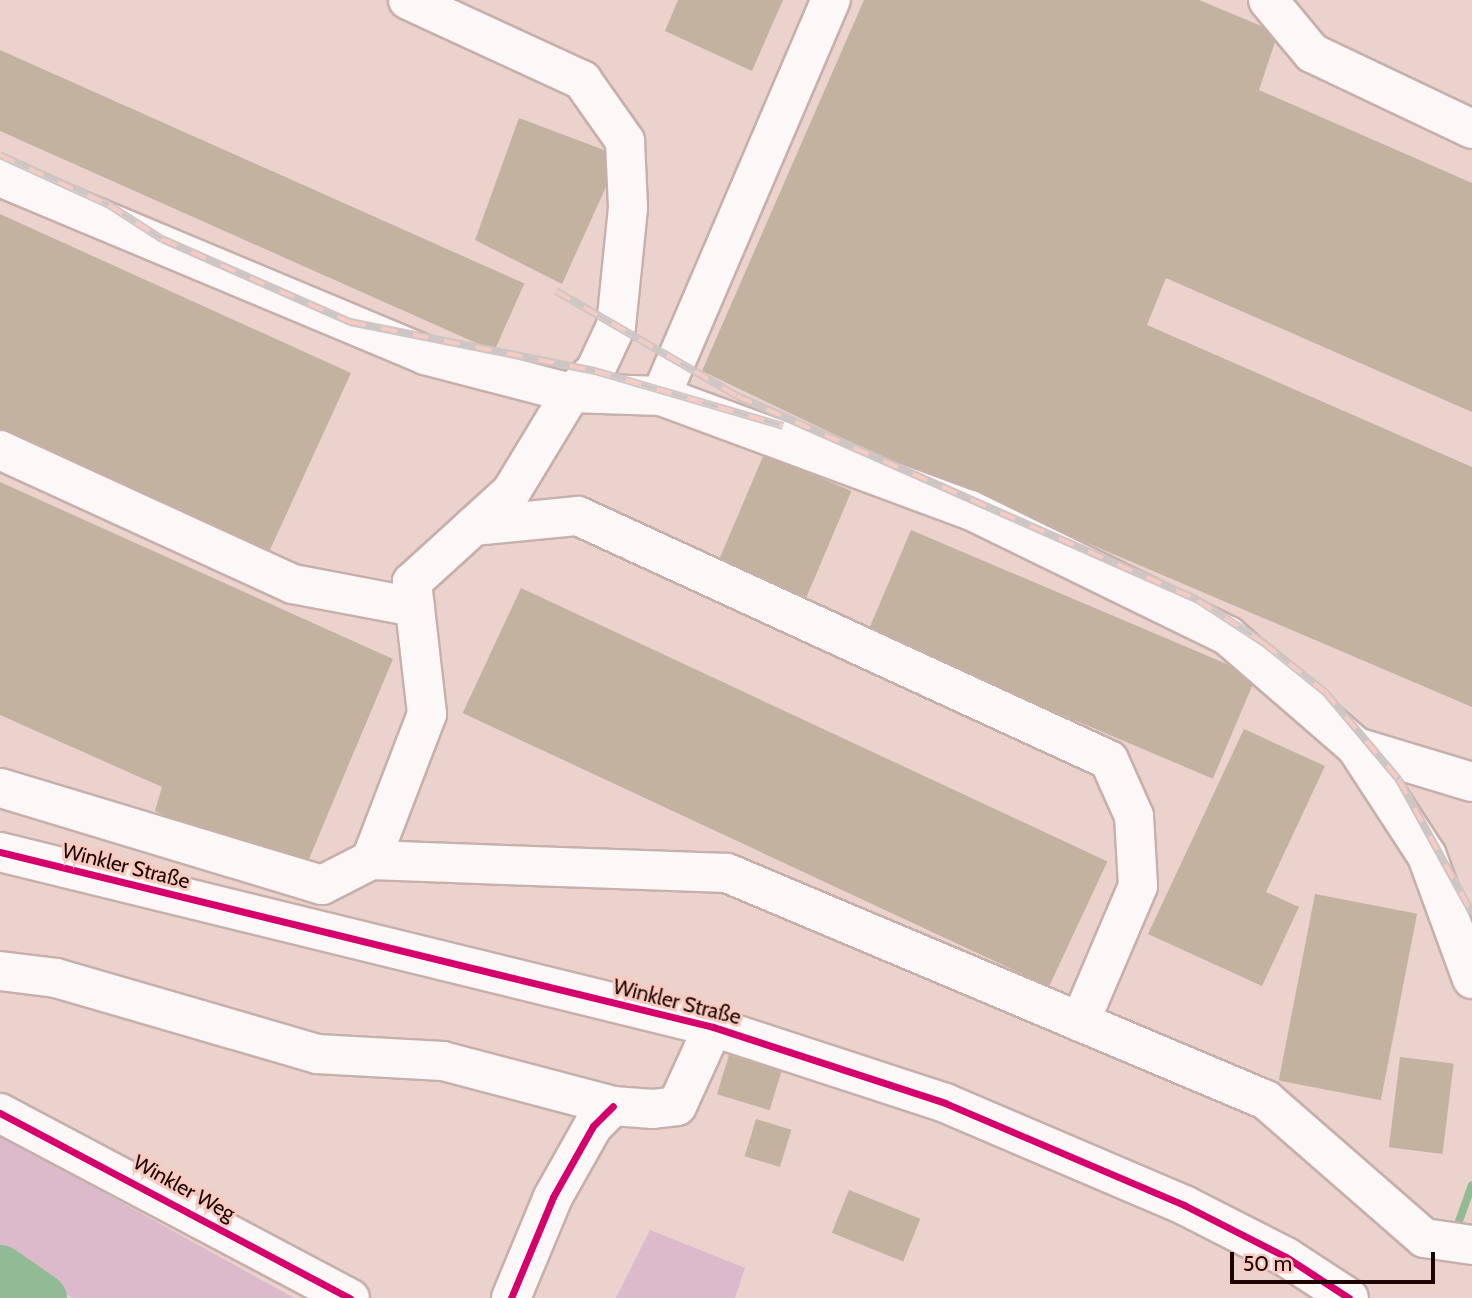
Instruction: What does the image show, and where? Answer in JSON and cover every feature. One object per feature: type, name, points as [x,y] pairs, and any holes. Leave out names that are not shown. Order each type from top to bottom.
[{"type":"street","points":[[372,860],[427,714],[412,582],[511,492],[571,393],[595,371],[616,326],[628,208],[625,141],[582,80],[408,0]]},
{"type":"street","points":[[661,396],[831,0]]},
{"type":"street","points":[[1268,0],[1312,53],[1472,129]]},
{"type":"street","points":[[0,177],[425,355],[571,393],[661,396],[970,510],[1228,636],[1356,747],[1427,856],[1472,979]]},
{"type":"street","points":[[0,450],[293,584],[415,607]]},
{"type":"street","points":[[474,526],[578,516],[1109,760],[1134,816],[1138,886],[1080,1022]]},
{"type":"street","points":[[1356,747],[1472,782]]},
{"type":"street","points":[[0,788],[322,885],[372,860],[727,873],[1266,1100],[1424,1238],[1472,1245]]},
{"type":"street","name":"Winkler Straße","points":[[0,852],[713,1027],[945,1103],[1184,1205],[1286,1257],[1349,1298]]},
{"type":"street","name":"Winkler Straße","points":[[0,971],[57,978],[317,1054],[443,1061],[613,1106],[677,1106],[713,1027]]},
{"type":"street","points":[[511,1298],[553,1197],[593,1126],[613,1106]]},
{"type":"street","name":"Winkler Weg","points":[[0,1112],[350,1298]]},
{"type":"shaded area","points":[[0,1136],[294,1298],[73,1298],[53,1288],[0,1245]]},
{"type":"shaded area","points":[[650,1230],[745,1268],[735,1298],[616,1298]]},
{"type":"building","points":[[678,0],[783,0],[752,71],[665,31]]},
{"type":"building","points":[[864,0],[1199,0],[1278,33],[1259,90],[1472,183],[1472,412],[1166,278],[1147,325],[1472,467],[1472,707],[846,440],[702,371]]},
{"type":"building","points":[[0,50],[524,283],[494,351],[0,131]]},
{"type":"building","points":[[519,118],[620,156],[562,284],[475,240]]},
{"type":"building","points":[[0,214],[351,373],[269,552],[0,430]]},
{"type":"building","points":[[764,454],[851,491],[807,597],[719,560]]},
{"type":"building","points":[[0,482],[393,659],[301,878],[155,811],[162,787],[0,715]]},
{"type":"building","points":[[911,530],[1256,677],[1213,779],[868,632]]},
{"type":"building","points":[[521,588],[1107,861],[1049,987],[463,713]]},
{"type":"building","points":[[1244,729],[1325,766],[1266,892],[1299,907],[1262,986],[1148,934]]},
{"type":"building","points":[[1315,894],[1417,914],[1381,1100],[1279,1081]]},
{"type":"building","points":[[729,1055],[782,1071],[770,1110],[717,1094]]},
{"type":"building","points":[[1400,1057],[1454,1064],[1443,1154],[1389,1147]]},
{"type":"building","points":[[756,1119],[791,1130],[780,1167],[745,1156]]},
{"type":"building","points":[[849,1190],[920,1219],[903,1261],[832,1233]]},
{"type":"waterway","points":[[1458,1224],[1472,1185]]},
{"type":"waterway","points":[[0,1269],[42,1298]]},
{"type":"railway","points":[[0,155],[109,205],[162,239],[350,322],[595,371],[783,426]]},
{"type":"railway","points":[[556,291],[737,396],[1198,600],[1264,643],[1325,692],[1399,780],[1472,913]]},
{"type":"cycle path","points":[[0,852],[713,1027],[945,1103],[1184,1205],[1286,1257],[1349,1298]]},
{"type":"cycle path","points":[[511,1298],[553,1197],[593,1126],[613,1106]]},
{"type":"cycle path","points":[[0,1113],[350,1298]]}]
